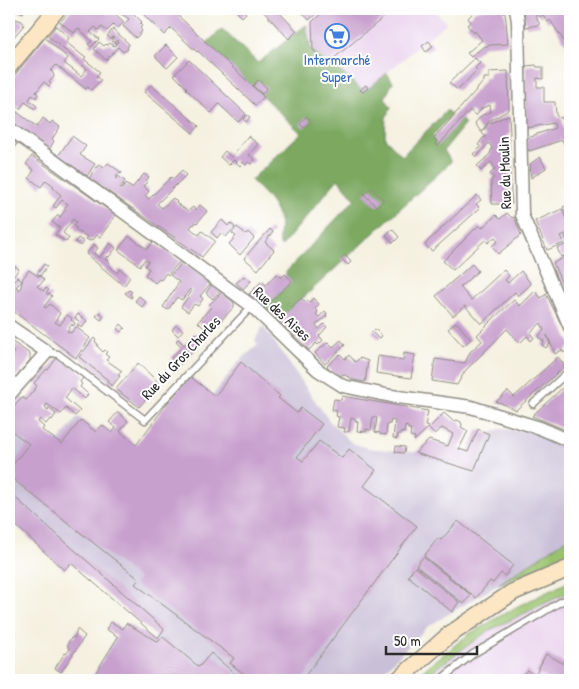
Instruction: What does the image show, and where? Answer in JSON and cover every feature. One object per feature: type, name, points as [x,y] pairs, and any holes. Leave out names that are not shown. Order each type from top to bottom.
[{"type":"main road","points":[[9,66],[57,9]]},
{"type":"main road","points":[[398,680],[449,635],[512,592],[570,568]]},
{"type":"street","name":"Rue du Moulin","points":[[516,9],[518,21],[522,215],[570,327]]},
{"type":"street","name":"Rue des Aises","points":[[9,128],[252,306],[318,370],[342,386],[391,396],[471,407],[540,428],[570,441]]},
{"type":"street","name":"Rue du Gros Charles","points":[[9,326],[47,352]]},
{"type":"street","points":[[9,394],[47,352]]},
{"type":"lane","name":"Rue du Gros Charles","points":[[47,352],[58,354],[145,420],[252,306]]},
{"type":"lane","points":[[533,404],[570,370]]},
{"type":"lane","points":[[440,680],[473,654],[570,598]]},
{"type":"shaded area","points":[[323,9],[434,9],[446,23],[364,92],[330,62],[311,50],[306,25]]},
{"type":"shaded area","points":[[263,326],[330,422],[352,443],[368,448],[416,452],[431,440],[467,452],[471,444],[483,448],[489,434],[500,429],[530,431],[570,447],[570,537],[499,584],[427,627],[375,680],[90,680],[117,635],[124,628],[144,648],[157,636],[9,507],[9,411],[12,408],[56,442],[59,441],[78,417],[96,430],[102,427],[110,433],[115,428],[135,446],[188,377],[213,395],[238,362],[258,345],[255,340]]},
{"type":"shaded area","points":[[570,592],[570,680],[420,680],[488,631]]},
{"type":"green space","points":[[306,25],[311,50],[330,62],[364,92],[387,73],[393,82],[385,98],[391,107],[386,118],[385,138],[402,156],[447,110],[451,115],[432,137],[437,144],[461,119],[465,124],[444,150],[451,162],[278,321],[264,307],[292,281],[285,273],[355,199],[338,179],[281,247],[277,213],[268,198],[251,180],[301,133],[207,43],[222,29],[258,63]]},
{"type":"green space","points":[[570,537],[570,557],[499,584]]},
{"type":"green space","points":[[570,581],[570,592],[488,631],[420,680],[411,680],[469,634],[516,607]]},
{"type":"building","points":[[14,9],[25,9],[23,13]]},
{"type":"building","points":[[72,9],[113,9],[112,11],[124,22],[118,28],[114,24],[107,31],[102,27],[98,30],[95,27],[90,32],[99,39],[91,47],[88,44],[92,41],[78,28],[74,33],[60,22]]},
{"type":"building","points":[[114,9],[129,9],[142,22],[140,28],[142,31],[136,38],[123,26],[129,19]]},
{"type":"building","points":[[138,9],[171,9],[264,97],[255,105],[171,28],[164,35]]},
{"type":"building","points":[[238,9],[242,9],[246,13],[242,17],[237,12]]},
{"type":"building","points":[[261,9],[276,9],[297,31],[289,39]]},
{"type":"building","points":[[299,9],[314,9],[317,13],[309,20]]},
{"type":"building","name":"Intermarché Super","points":[[326,9],[394,9],[328,63],[313,50],[312,22]]},
{"type":"building","points":[[504,9],[508,44],[483,47],[471,57],[467,53],[482,40],[467,25],[471,22],[468,18],[475,11]]},
{"type":"building","points":[[530,9],[570,9],[570,46],[568,47],[550,20],[548,22],[543,15],[540,17],[538,14],[535,15],[540,25],[526,27],[524,11]]},
{"type":"building","points":[[9,17],[22,21],[24,25],[11,40],[9,39]]},
{"type":"building","points":[[56,26],[69,38],[66,42],[86,57],[84,59],[100,72],[96,76],[101,80],[91,90],[88,87],[86,89],[56,65],[51,71],[54,77],[49,82],[51,84],[49,86],[44,82],[36,92],[38,94],[36,98],[32,95],[29,100],[37,106],[35,109],[25,102],[20,109],[9,100],[9,82],[45,38],[68,58],[64,63],[81,76],[87,69],[48,36]]},
{"type":"building","points":[[113,29],[129,44],[128,49],[123,52],[118,47],[106,60],[94,49],[99,42],[104,46],[110,43],[114,46],[118,42],[117,40],[115,43],[112,41],[114,38],[112,37],[111,39],[107,36]]},
{"type":"building","points":[[429,41],[433,47],[426,52],[422,46]]},
{"type":"building","points":[[166,45],[178,57],[167,68],[155,56]]},
{"type":"building","points":[[475,58],[480,63],[475,68],[477,70],[458,90],[449,83]]},
{"type":"building","points":[[189,60],[246,114],[238,122],[219,104],[211,113],[174,75]]},
{"type":"building","points":[[536,65],[537,67],[543,67],[543,79],[537,78],[537,87],[544,87],[544,102],[555,102],[556,115],[559,118],[562,117],[569,142],[564,144],[562,140],[529,151],[526,144],[527,138],[555,128],[554,123],[527,128],[526,66]]},
{"type":"building","points":[[508,71],[509,110],[489,121],[481,132],[475,123],[482,115],[491,112],[490,105],[482,108],[476,116],[470,110],[438,146],[434,138],[484,81],[484,78],[489,78],[489,72]]},
{"type":"building","points":[[258,80],[267,88],[262,94],[253,86]]},
{"type":"building","points":[[151,85],[199,126],[193,133],[144,92]]},
{"type":"building","points":[[366,85],[368,88],[363,92],[360,90]]},
{"type":"building","points":[[9,106],[37,127],[43,118],[50,124],[52,121],[60,127],[52,139],[54,141],[49,150],[9,120]]},
{"type":"building","points":[[247,115],[250,117],[246,122],[243,119]]},
{"type":"building","points":[[509,115],[510,134],[507,136],[509,139],[512,204],[492,204],[491,180],[494,178],[490,174],[495,169],[491,162],[481,171],[477,166],[490,154],[492,148],[489,143],[476,157],[473,154],[481,147],[478,145],[486,137],[482,133],[488,124]]},
{"type":"building","points":[[306,116],[311,121],[304,128],[300,124]]},
{"type":"building","points":[[72,136],[86,146],[80,155],[95,164],[87,176],[58,156]]},
{"type":"building","points":[[248,136],[258,144],[249,155],[255,160],[251,164],[248,162],[246,165],[243,162],[240,166],[234,160],[229,165],[220,157],[225,151],[231,157]]},
{"type":"building","points":[[9,138],[17,144],[13,149],[9,146]]},
{"type":"building","points":[[32,156],[116,215],[100,237],[97,235],[90,241],[86,239],[88,237],[75,230],[77,228],[73,226],[76,222],[73,219],[63,233],[69,238],[66,242],[55,235],[60,228],[52,222],[58,215],[60,217],[68,204],[62,200],[56,208],[53,206],[61,195],[53,188],[54,186],[46,180],[41,187],[29,178],[34,170],[26,164]]},
{"type":"building","points":[[540,157],[546,168],[531,178],[530,164]]},
{"type":"building","points":[[108,163],[122,173],[119,173],[115,178],[118,176],[125,181],[120,188],[122,189],[125,184],[132,188],[144,174],[149,177],[143,186],[149,191],[145,196],[149,199],[171,177],[173,179],[182,170],[186,175],[157,204],[162,208],[173,198],[176,203],[188,211],[193,207],[196,210],[200,205],[207,211],[190,228],[199,235],[202,231],[215,241],[202,257],[89,178],[99,164],[104,168]]},
{"type":"building","points":[[371,188],[384,200],[377,207],[364,194]]},
{"type":"building","points":[[477,195],[481,200],[476,204],[480,208],[432,251],[425,245],[428,241]]},
{"type":"building","points":[[570,204],[570,224],[563,207]]},
{"type":"building","points":[[562,209],[570,232],[561,236],[564,243],[547,250],[535,221]]},
{"type":"building","points":[[507,213],[512,218],[514,217],[521,235],[498,254],[492,246],[498,241],[495,237],[488,243],[485,240],[453,270],[443,261],[479,225],[482,228],[496,215],[500,219]]},
{"type":"building","points":[[222,220],[228,226],[230,223],[235,227],[226,237],[221,233],[217,238],[211,232]]},
{"type":"building","points":[[237,227],[246,234],[248,232],[254,238],[240,255],[229,244],[236,236],[232,233]]},
{"type":"building","points":[[270,229],[273,232],[265,242],[274,250],[258,270],[244,258]]},
{"type":"building","points":[[392,229],[399,237],[393,243],[386,235]]},
{"type":"building","points":[[570,234],[570,240],[567,242],[565,236]]},
{"type":"building","points":[[129,236],[147,249],[153,242],[180,261],[168,275],[166,273],[161,280],[159,279],[155,283],[145,275],[149,269],[145,266],[148,261],[145,259],[140,266],[118,250]]},
{"type":"building","points":[[78,238],[84,242],[81,246],[75,242]]},
{"type":"building","points":[[110,243],[116,248],[105,259],[110,262],[108,264],[117,273],[120,269],[130,277],[124,286],[86,254],[94,244],[98,248],[94,253],[99,258]]},
{"type":"building","points":[[570,243],[570,254],[561,257],[557,248]]},
{"type":"building","points":[[345,255],[351,262],[348,265],[341,258]]},
{"type":"building","points":[[570,256],[570,302],[553,263]]},
{"type":"building","points":[[182,262],[211,283],[200,296],[203,299],[198,306],[194,304],[188,312],[181,307],[192,291],[190,289],[182,300],[177,297],[168,310],[163,307],[179,282],[170,275]]},
{"type":"building","points":[[44,264],[47,266],[40,276],[37,274]]},
{"type":"building","points":[[472,264],[478,271],[460,287],[471,300],[504,270],[509,276],[505,280],[508,283],[521,271],[531,284],[518,296],[515,292],[481,324],[465,306],[453,316],[436,296]]},
{"type":"building","points":[[15,266],[19,269],[12,278],[14,281],[17,277],[22,281],[16,287],[20,290],[23,278],[29,270],[40,276],[44,280],[37,286],[43,291],[46,288],[49,290],[46,293],[52,296],[44,307],[46,308],[50,304],[60,313],[55,322],[60,325],[67,315],[75,323],[67,331],[71,333],[76,327],[90,338],[76,358],[9,308],[9,272]]},
{"type":"building","points":[[276,274],[282,277],[285,274],[292,281],[264,308],[249,294],[262,281],[266,285]]},
{"type":"building","points":[[244,276],[251,281],[243,289],[236,283]]},
{"type":"building","points":[[212,284],[220,291],[213,299],[206,293]]},
{"type":"building","points":[[129,290],[132,292],[130,294],[131,298],[125,293]]},
{"type":"building","points":[[535,291],[541,298],[546,294],[570,342],[570,346],[564,353],[562,350],[555,354],[547,335],[550,344],[546,348],[542,345],[544,341],[538,337],[544,330],[541,323],[530,333],[534,338],[531,341],[527,336],[520,343],[507,329],[465,371],[457,385],[432,381],[435,359],[465,363],[470,352],[482,341],[477,335],[514,300],[520,306]]},
{"type":"building","points":[[222,292],[234,303],[234,307],[209,333],[198,322],[211,307],[209,305]]},
{"type":"building","points":[[139,296],[146,302],[142,307],[135,301]]},
{"type":"building","points":[[301,298],[304,302],[306,300],[309,303],[313,298],[319,304],[315,309],[319,317],[325,311],[327,314],[316,325],[319,329],[324,324],[327,327],[319,336],[323,340],[318,345],[316,343],[309,350],[278,321]]},
{"type":"building","points":[[99,312],[104,316],[101,320],[96,316]]},
{"type":"building","points":[[78,314],[87,321],[82,328],[77,325],[80,322],[75,318]]},
{"type":"building","points":[[456,322],[471,339],[463,346],[448,329]]},
{"type":"building","points":[[121,324],[125,328],[121,332],[117,329]]},
{"type":"building","points":[[176,325],[183,330],[178,336],[172,330]]},
{"type":"building","points":[[375,329],[382,336],[379,339],[372,332]]},
{"type":"building","points":[[195,333],[203,341],[179,366],[171,358],[182,347],[176,341],[178,339],[184,345]]},
{"type":"building","points":[[94,338],[98,344],[97,346],[103,352],[105,350],[107,352],[105,354],[109,357],[106,360],[122,371],[112,386],[107,382],[108,380],[79,357]]},
{"type":"building","points":[[341,340],[345,345],[325,364],[315,353],[328,342],[333,347]]},
{"type":"building","points":[[11,341],[30,354],[30,360],[9,385],[9,356],[14,352],[9,349]]},
{"type":"building","points":[[404,353],[415,355],[411,378],[376,373],[378,356],[403,360]]},
{"type":"building","points":[[340,354],[345,359],[349,355],[355,362],[360,358],[368,361],[365,382],[354,380],[343,374],[338,378],[327,366]]},
{"type":"building","points":[[58,356],[85,375],[80,382],[82,384],[80,387],[88,394],[85,399],[72,388],[65,398],[80,411],[75,416],[66,408],[61,414],[47,404],[45,407],[56,414],[46,424],[40,419],[38,422],[44,427],[42,430],[62,444],[81,420],[96,432],[102,425],[112,433],[116,428],[109,422],[118,412],[128,421],[120,431],[136,445],[169,401],[191,377],[215,396],[241,362],[280,396],[278,398],[297,413],[301,408],[322,424],[297,457],[303,461],[319,441],[342,458],[349,449],[376,470],[364,486],[417,526],[302,680],[252,680],[230,663],[234,658],[135,584],[139,579],[9,476],[9,469],[29,444],[9,429],[9,411],[22,397],[26,400],[37,386],[34,383],[48,370]]},
{"type":"building","points":[[558,357],[565,366],[516,410],[496,402],[508,391],[514,397]]},
{"type":"building","points":[[138,363],[160,384],[139,407],[116,389]]},
{"type":"building","points":[[570,381],[570,432],[568,429],[566,430],[532,416]]},
{"type":"building","points":[[342,396],[428,411],[425,426],[430,427],[444,413],[453,421],[461,422],[461,427],[468,431],[459,449],[468,452],[478,429],[489,434],[474,471],[415,453],[429,440],[448,446],[453,434],[442,428],[434,434],[428,428],[414,441],[415,437],[410,436],[411,429],[405,426],[404,433],[398,434],[397,439],[393,438],[395,421],[391,420],[390,424],[387,424],[386,435],[380,434],[375,432],[377,418],[373,417],[371,430],[366,429],[366,432],[357,431],[358,422],[355,421],[355,418],[351,418],[349,431],[344,432],[345,428],[337,427],[339,417],[336,416],[337,411],[332,410],[334,399],[341,400]]},
{"type":"building","points":[[396,446],[405,447],[404,453],[395,452]]},
{"type":"building","points":[[9,492],[164,629],[158,638],[71,563],[64,570],[9,519]]},
{"type":"building","points":[[458,521],[513,565],[505,576],[501,573],[493,583],[490,581],[476,598],[424,556],[438,538],[441,540]]},
{"type":"building","points":[[423,557],[471,595],[464,604],[416,566]]},
{"type":"building","points":[[415,567],[459,602],[452,612],[408,576]]},
{"type":"building","points":[[111,622],[123,629],[126,623],[158,642],[163,637],[199,667],[211,653],[242,680],[91,680],[118,637],[106,629]]},
{"type":"building","points":[[77,629],[85,636],[61,672],[55,668],[70,649],[68,648],[68,643],[71,638],[75,637]]},
{"type":"building","points":[[546,654],[570,667],[570,680],[552,680],[536,673]]},
{"type":"building","points":[[527,670],[535,677],[538,680],[519,680]]},
{"type":"place","name":"Intermarché Super","points":[[337,36]]}]
